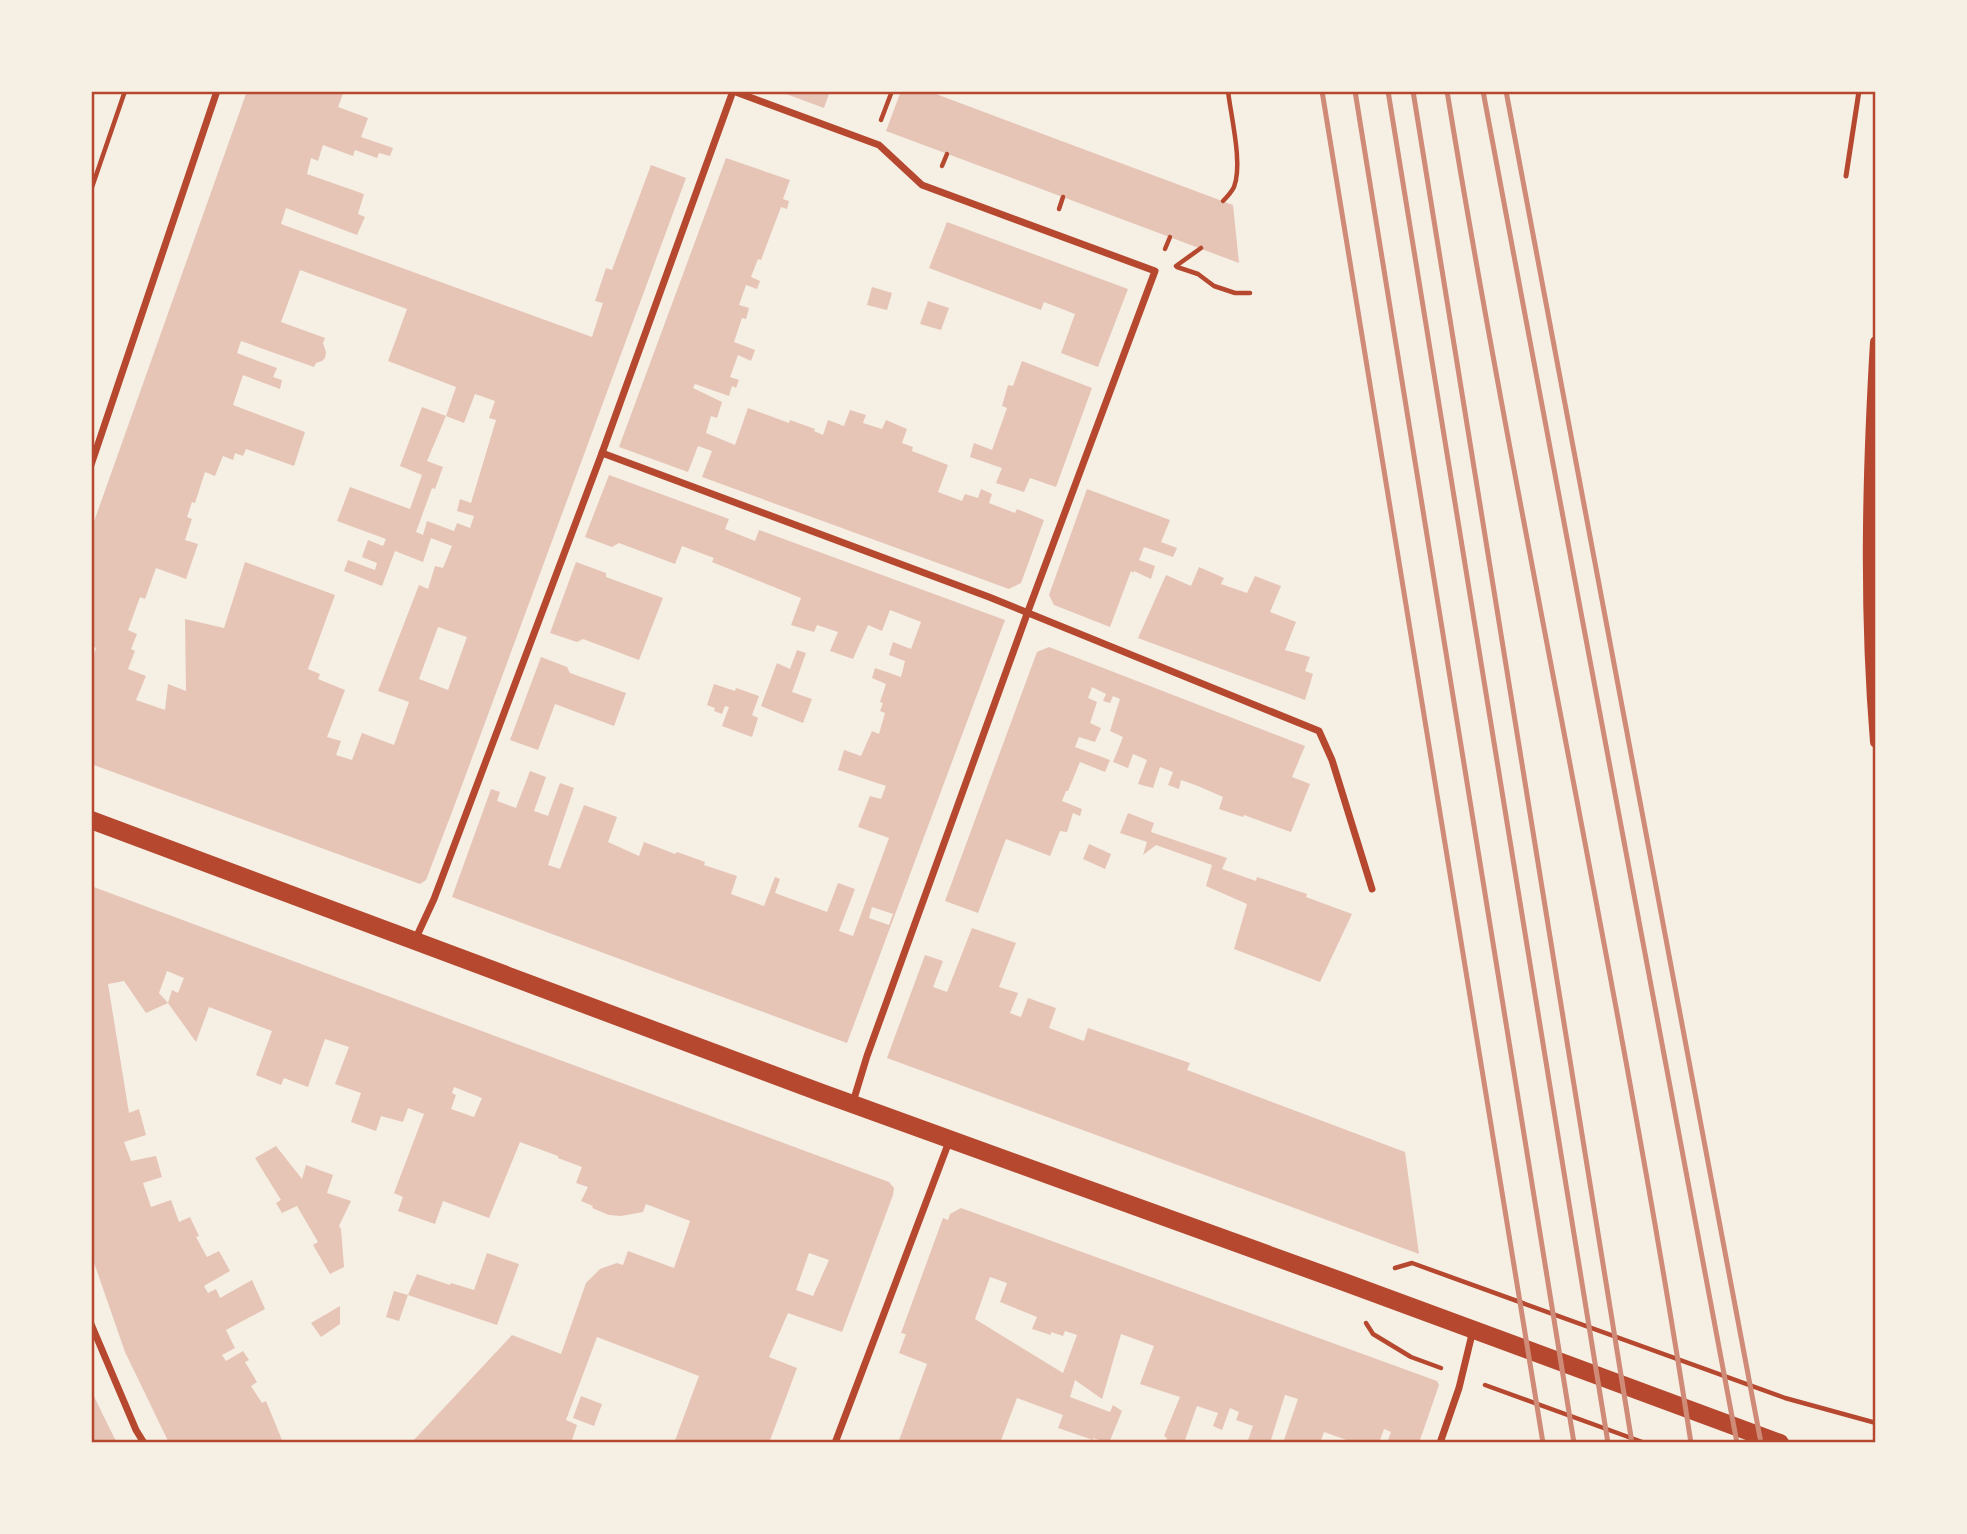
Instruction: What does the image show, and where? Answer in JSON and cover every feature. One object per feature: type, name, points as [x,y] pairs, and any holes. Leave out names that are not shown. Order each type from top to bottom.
[{"type":"main road","points":[[91,820],[852,1103],[1780,1443]]},
{"type":"street","points":[[91,465],[217,91]]},
{"type":"street","points":[[414,940],[434,899],[602,453],[733,91],[879,145],[922,185],[1155,271],[1027,614],[852,1103]]},
{"type":"street","points":[[1876,342],[1868,544],[1870,655],[1876,742]]},
{"type":"street","points":[[602,453],[976,593],[1319,731],[1332,760],[1372,889]]},
{"type":"street","points":[[835,1443],[950,1139]]},
{"type":"street","points":[[91,1324],[144,1443]]},
{"type":"street","points":[[1440,1443],[1460,1388],[1473,1330]]},
{"type":"lane","points":[[1846,176],[1859,91]]},
{"type":"path","points":[[91,190],[125,91]]},
{"type":"path","points":[[880,123],[892,91]]},
{"type":"path","points":[[1223,201],[1234,186],[1237,167],[1228,91]]},
{"type":"path","points":[[1176,267],[1198,274],[1214,286],[1235,293],[1250,293]]},
{"type":"path","points":[[1494,1294],[1772,1393],[1876,1423]]},
{"type":"path","points":[[1495,1389],[1645,1443]]},
{"type":"building","points":[[247,91],[344,91],[338,107],[368,118],[361,137],[393,148],[390,156],[379,153],[377,158],[355,150],[353,156],[323,145],[318,161],[311,158],[307,174],[364,194],[358,214],[365,217],[357,235],[286,208],[281,224],[592,337],[603,303],[595,301],[606,268],[612,270],[651,165],[686,178],[455,804],[426,880],[420,884],[91,764],[91,663],[96,648],[91,646],[91,530]],"holes":[[[300,270],[407,309],[388,361],[456,387],[446,416],[422,407],[400,466],[422,475],[410,509],[350,487],[337,521],[386,539],[383,546],[368,540],[362,557],[377,563],[375,570],[348,560],[344,571],[382,586],[395,551],[423,562],[431,538],[452,546],[443,568],[435,566],[428,589],[419,585],[378,691],[409,702],[394,745],[362,733],[352,760],[336,755],[341,741],[327,737],[345,690],[318,679],[320,674],[308,669],[335,595],[245,562],[224,628],[185,619],[186,691],[168,684],[165,710],[136,700],[146,676],[128,669],[135,651],[131,649],[137,634],[128,630],[140,597],[145,599],[156,568],[186,579],[198,544],[185,540],[192,519],[187,517],[192,502],[195,503],[205,472],[215,476],[223,456],[233,460],[235,453],[243,456],[246,449],[294,466],[305,432],[233,405],[243,375],[280,389],[282,380],[273,377],[277,368],[237,353],[241,341],[314,367],[325,358],[325,338],[281,322]],[[475,394],[495,401],[489,418],[496,420],[471,503],[460,499],[457,511],[474,516],[470,528],[457,523],[454,531],[427,521],[423,535],[416,532],[432,488],[435,489],[443,467],[427,461],[446,416],[464,423]],[[438,627],[467,637],[448,690],[419,679]]]},
{"type":"building","points":[[778,91],[830,91],[824,108]]},
{"type":"building","points":[[901,91],[928,91],[1233,205],[1239,263],[886,131]]},
{"type":"building","points":[[726,158],[790,180],[783,199],[789,201],[787,209],[781,207],[761,260],[758,259],[751,277],[760,281],[757,289],[746,285],[739,305],[749,308],[746,319],[742,318],[734,342],[755,350],[751,361],[738,355],[730,377],[739,380],[736,388],[732,386],[729,396],[695,384],[693,388],[722,402],[717,418],[711,416],[706,433],[735,445],[748,408],[815,429],[814,431],[823,435],[828,420],[844,426],[850,410],[866,415],[863,423],[882,429],[886,420],[907,429],[902,443],[913,447],[912,451],[948,465],[938,492],[962,501],[965,494],[978,498],[981,489],[992,494],[989,503],[1015,513],[1017,509],[1044,520],[1021,583],[1009,589],[702,477],[712,451],[698,446],[688,472],[619,447]]},
{"type":"building","points":[[947,222],[1128,289],[1098,367],[1061,353],[1075,314],[1044,302],[1041,310],[929,268]]},
{"type":"building","points":[[872,287],[892,293],[887,310],[867,305]]},
{"type":"building","points":[[928,301],[949,308],[941,330],[920,324]]},
{"type":"building","points":[[1022,361],[1092,388],[1056,487],[1030,478],[1024,492],[996,483],[1002,468],[970,457],[974,443],[992,450],[1007,408],[1002,406],[1008,385],[1013,386]]},
{"type":"building","points":[[609,475],[729,519],[725,529],[755,541],[759,530],[1005,620],[847,1043],[452,897],[491,789],[500,792],[497,801],[516,808],[530,771],[546,777],[534,811],[548,816],[560,783],[574,788],[548,865],[560,869],[584,805],[617,817],[608,842],[639,856],[644,842],[705,862],[704,865],[737,876],[731,894],[764,906],[775,877],[780,879],[775,893],[827,912],[838,883],[855,889],[839,931],[853,936],[889,838],[858,827],[870,796],[881,799],[886,786],[838,770],[844,750],[861,756],[872,731],[879,734],[885,713],[880,711],[883,703],[880,702],[886,684],[872,678],[875,668],[901,677],[905,661],[889,655],[893,642],[911,649],[921,622],[890,610],[882,631],[868,625],[853,659],[830,651],[838,632],[817,625],[814,632],[791,625],[801,598],[712,562],[714,558],[682,546],[675,564],[619,543],[612,547],[585,537]],"holes":[[[872,907],[893,914],[889,925],[869,918]]]},
{"type":"building","points":[[1087,489],[1170,520],[1161,542],[1177,548],[1173,557],[1144,547],[1139,560],[1155,566],[1151,579],[1131,571],[1110,627],[1054,605],[1049,595]]},
{"type":"building","points":[[576,562],[606,573],[606,577],[663,598],[639,660],[583,639],[577,642],[550,633]]},
{"type":"building","points":[[1199,567],[1224,578],[1221,584],[1247,593],[1255,576],[1281,586],[1270,612],[1296,622],[1285,650],[1310,657],[1305,671],[1313,674],[1305,700],[1138,638],[1166,575],[1191,586]]},
{"type":"building","points":[[1049,647],[1305,746],[1292,777],[1310,784],[1291,832],[1219,809],[1223,797],[1198,786],[1181,780],[1179,789],[1168,785],[1173,772],[1160,767],[1153,788],[1138,784],[1147,760],[1133,754],[1128,768],[1113,762],[1123,737],[1110,731],[1120,699],[1113,696],[1110,703],[1103,701],[1106,694],[1092,687],[1088,698],[1097,702],[1090,723],[1101,728],[1095,742],[1079,737],[1075,747],[1110,760],[1105,772],[1080,762],[1062,801],[1082,809],[1080,816],[1073,813],[1067,832],[1060,831],[1050,856],[1006,839],[978,913],[945,901],[1037,652]]},
{"type":"building","points":[[797,650],[806,653],[792,692],[812,699],[803,723],[761,706],[777,663],[790,669]]},
{"type":"building","points":[[541,657],[567,667],[570,673],[626,693],[614,726],[555,704],[538,750],[510,740]]},
{"type":"building","points":[[714,684],[759,696],[752,715],[758,718],[752,737],[722,726],[729,707],[725,706],[722,714],[707,705]]},
{"type":"building","points":[[1128,813],[1154,823],[1151,832],[1227,858],[1222,869],[1256,881],[1257,877],[1307,894],[1306,897],[1352,914],[1320,982],[1234,949],[1247,904],[1206,886],[1212,865],[1156,845],[1143,855],[1147,842],[1120,833]]},
{"type":"building","points":[[1089,844],[1111,854],[1105,869],[1083,859]]},
{"type":"building","points":[[91,886],[889,1182],[894,1188],[842,1332],[788,1313],[769,1357],[797,1368],[769,1443],[674,1443],[699,1376],[597,1337],[566,1420],[577,1425],[571,1443],[411,1443],[512,1335],[561,1354],[586,1283],[600,1269],[617,1263],[623,1265],[628,1251],[674,1268],[690,1221],[646,1204],[643,1212],[621,1216],[609,1215],[592,1208],[593,1206],[581,1201],[588,1187],[576,1183],[582,1167],[520,1142],[489,1218],[443,1201],[435,1224],[398,1211],[403,1197],[394,1193],[424,1114],[408,1108],[403,1122],[381,1116],[376,1131],[351,1122],[361,1093],[335,1084],[349,1047],[325,1039],[308,1087],[284,1078],[281,1085],[256,1075],[272,1031],[209,1007],[196,1042],[168,1003],[146,1013],[124,981],[108,984],[129,1113],[139,1109],[146,1135],[124,1142],[131,1161],[156,1156],[162,1177],[143,1183],[151,1207],[171,1200],[179,1222],[190,1217],[199,1236],[196,1237],[207,1257],[219,1251],[230,1271],[204,1286],[208,1293],[216,1289],[220,1298],[252,1280],[265,1309],[226,1330],[235,1348],[222,1355],[226,1361],[243,1351],[249,1360],[245,1362],[257,1382],[251,1386],[262,1403],[266,1401],[282,1440],[279,1443],[169,1443],[125,1352],[91,1254]],"holes":[[[167,971],[184,978],[178,993],[172,990],[168,1003],[159,993]],[[454,1087],[482,1098],[474,1117],[451,1109],[456,1095],[452,1093]],[[809,1253],[829,1260],[813,1296],[796,1290]]]},
{"type":"building","points":[[972,928],[1016,943],[999,987],[1018,993],[1010,1013],[1021,1017],[1028,998],[1056,1008],[1049,1028],[1084,1041],[1088,1028],[1190,1063],[1187,1070],[1405,1152],[1419,1254],[887,1058],[925,955],[943,961],[933,987],[947,992]]},
{"type":"building","points":[[276,1146],[302,1179],[306,1165],[333,1175],[327,1193],[351,1201],[339,1226],[344,1267],[330,1274],[313,1245],[318,1242],[297,1206],[282,1213],[276,1203],[281,1200],[255,1158]]},
{"type":"building","points":[[961,1208],[1437,1381],[1439,1385],[1419,1443],[1387,1443],[1391,1432],[1384,1429],[1379,1443],[1355,1443],[1324,1432],[1320,1443],[1283,1443],[1298,1399],[1285,1395],[1270,1443],[1247,1443],[1253,1426],[1236,1420],[1239,1412],[1230,1408],[1222,1430],[1213,1426],[1218,1413],[1197,1406],[1184,1443],[1165,1443],[1167,1438],[1164,1436],[1180,1397],[1140,1384],[1154,1346],[1121,1334],[1102,1399],[1075,1380],[1070,1397],[1110,1412],[1113,1405],[1122,1411],[1109,1443],[1058,1428],[1063,1415],[1017,1398],[1000,1443],[898,1443],[927,1364],[899,1353],[906,1334],[901,1333],[943,1218],[948,1220],[950,1214]],"holes":[[[990,1277],[1007,1283],[1000,1302],[1037,1317],[1032,1329],[1051,1335],[1051,1332],[1063,1336],[1065,1331],[1077,1335],[1063,1373],[975,1319]]]},
{"type":"building","points":[[487,1253],[519,1264],[497,1325],[408,1295],[417,1274],[474,1290]]},
{"type":"building","points":[[394,1291],[408,1295],[399,1321],[386,1317]]},
{"type":"building","points":[[340,1306],[340,1324],[321,1337],[311,1323]]},
{"type":"building","points":[[91,1390],[103,1415],[117,1443],[91,1443]]},
{"type":"building","points":[[581,1396],[602,1404],[594,1426],[573,1418]]},
{"type":"railway","points":[[1322,91],[1543,1443]]},
{"type":"railway","points":[[1355,91],[1574,1443]]},
{"type":"railway","points":[[1388,91],[1608,1443]]},
{"type":"railway","points":[[1413,91],[1632,1443]]},
{"type":"railway","points":[[1447,91],[1506,429],[1634,1104],[1691,1443]]},
{"type":"railway","points":[[1483,91],[1737,1443]]},
{"type":"railway","points":[[1506,91],[1761,1443]]}]
